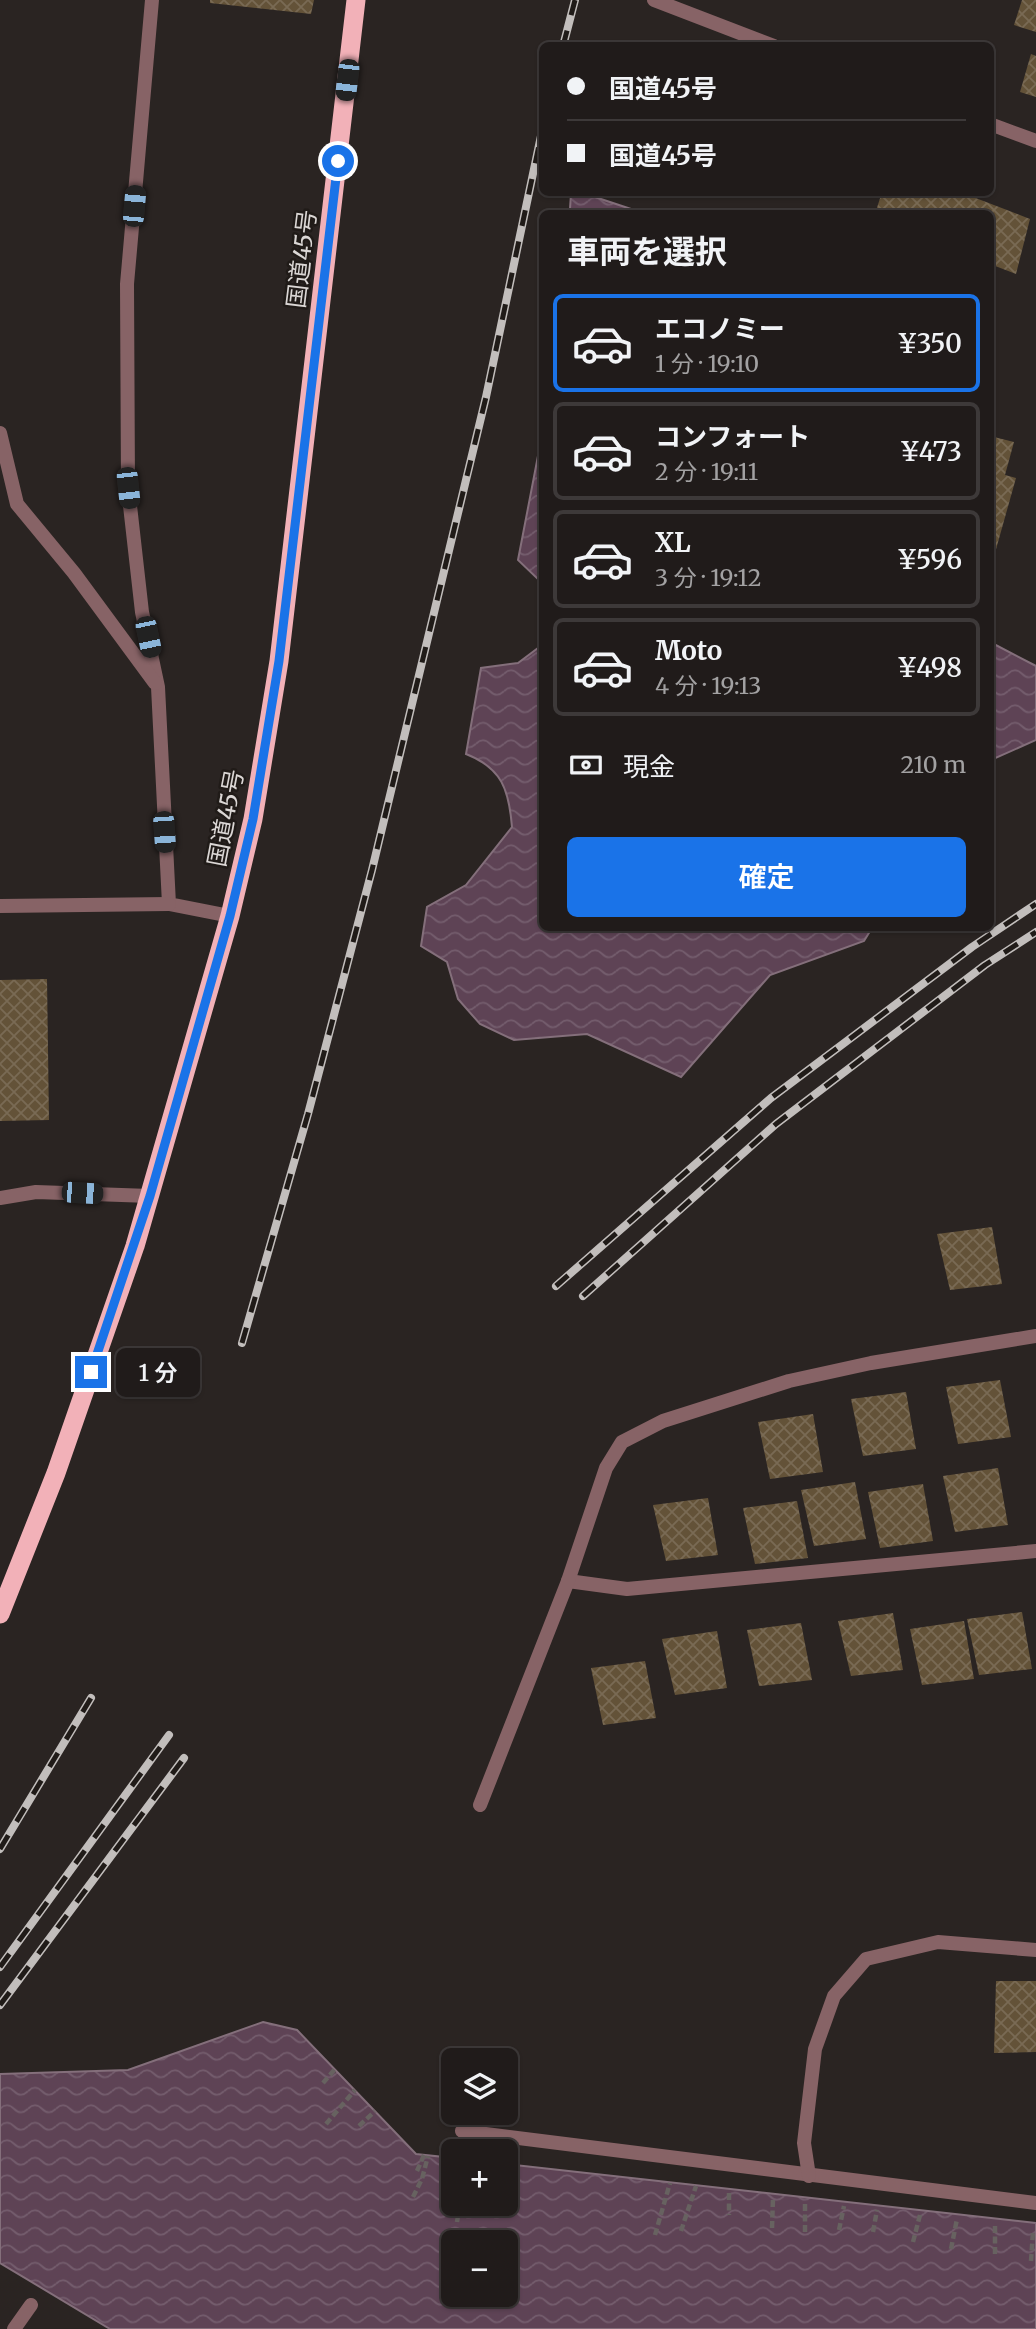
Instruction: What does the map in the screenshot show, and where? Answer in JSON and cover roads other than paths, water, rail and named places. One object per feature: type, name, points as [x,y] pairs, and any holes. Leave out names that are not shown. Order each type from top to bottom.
[{"type":"highway","name":"国道45号","points":[[0,1614],[56,1473],[150,1196],[230,916],[253,819],[279,661],[356,0]]},
{"type":"street","points":[[152,0],[127,284],[128,474],[142,612],[158,687],[169,904]]},
{"type":"street","points":[[654,0],[764,42]]},
{"type":"street","points":[[994,125],[1036,141]]},
{"type":"street","points":[[0,432],[16,504],[74,573],[158,687]]},
{"type":"street","points":[[0,906],[169,904],[230,916]]},
{"type":"street","points":[[0,1198],[36,1192],[150,1196]]},
{"type":"street","points":[[480,1805],[568,1581],[606,1468],[622,1442],[663,1421],[789,1381],[871,1363],[1036,1336]]},
{"type":"street","points":[[568,1581],[627,1589],[1036,1551]]},
{"type":"street","points":[[810,2176],[804,2143],[815,2049],[834,1996],[866,1959],[938,1942],[1036,1950]]},
{"type":"street","points":[[462,2131],[1036,2203]]},
{"type":"street","points":[[14,2329],[31,2305]]},
{"type":"water","points":[[571,196],[592,196],[634,210],[571,210]]},
{"type":"water","points":[[539,451],[539,580],[518,560]]},
{"type":"water","points":[[994,644],[1036,666],[1036,740],[994,759]]},
{"type":"water","points":[[539,647],[539,931],[870,931],[864,941],[770,975],[681,1077],[587,1034],[514,1040],[480,1024],[458,999],[447,962],[421,946],[427,907],[466,885],[512,827],[506,791],[496,773],[466,754],[481,668],[518,663]]},
{"type":"water","points":[[263,2022],[297,2030],[416,2154],[441,2157],[441,2216],[518,2216],[518,2165],[1036,2223],[1036,2329],[110,2329],[0,2263],[0,2074],[128,2070]]},
{"type":"railway","points":[[564,42],[575,0]]},
{"type":"railway","points":[[242,1343],[308,1114],[372,870],[486,397],[539,145]]},
{"type":"railway","points":[[556,1286],[771,1098],[972,947],[1036,904]]},
{"type":"railway","points":[[583,1296],[776,1124],[985,965],[1036,932]]},
{"type":"railway","points":[[0,1849],[91,1698]]},
{"type":"railway","points":[[0,1967],[169,1735]]},
{"type":"railway","points":[[0,2005],[184,1758]]}]
